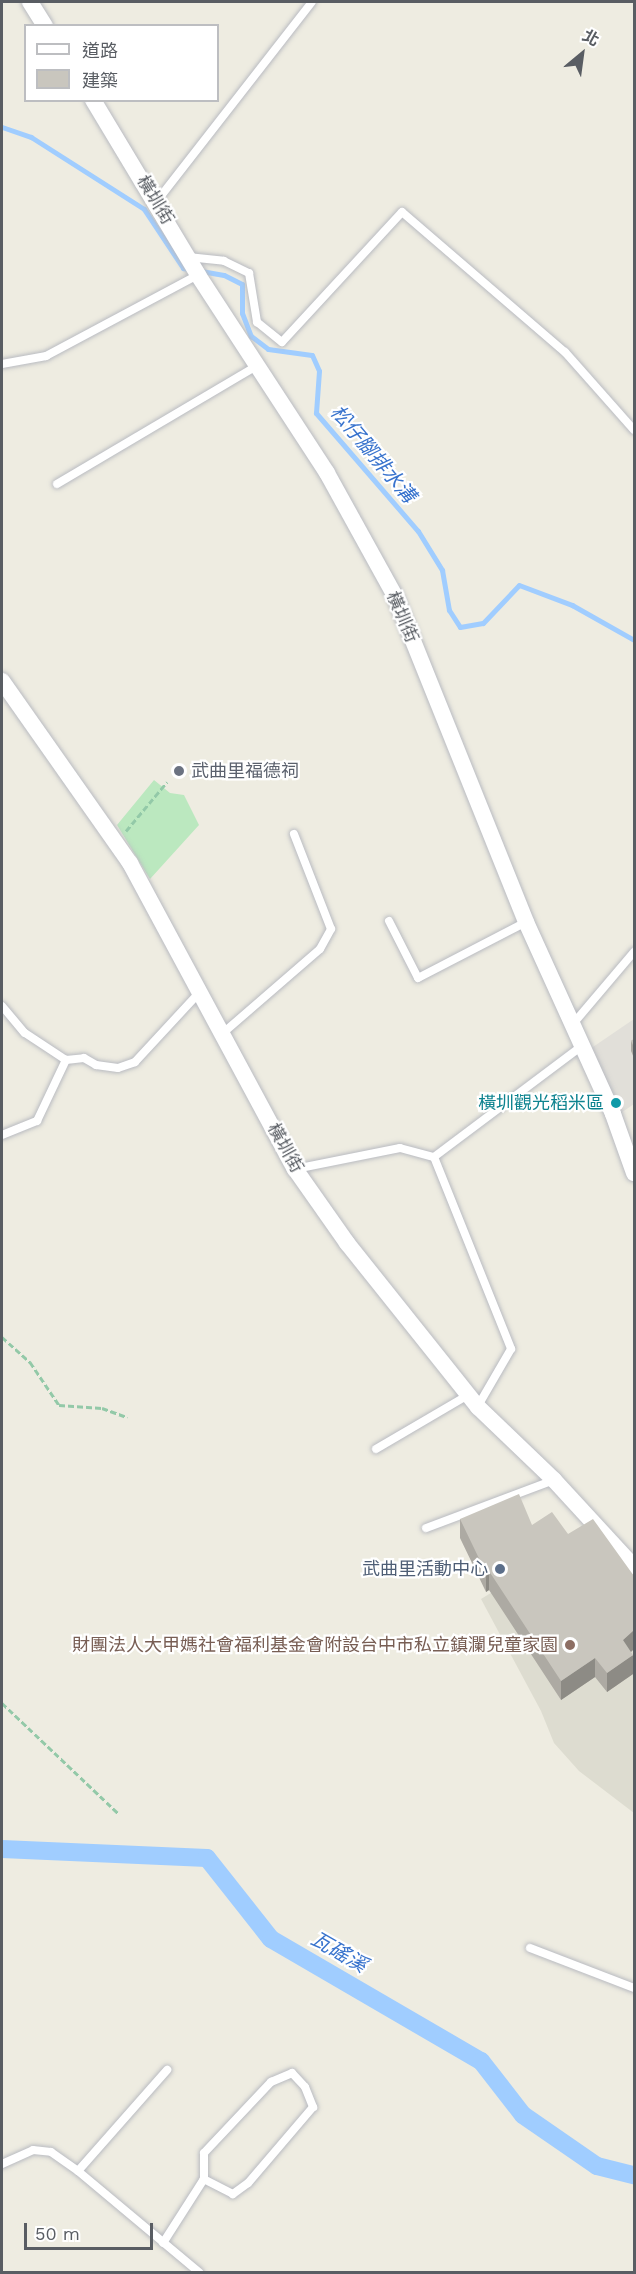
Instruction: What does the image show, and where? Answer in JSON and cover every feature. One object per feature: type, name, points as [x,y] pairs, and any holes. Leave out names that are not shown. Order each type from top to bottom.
[{"type":"street","points":[[30,2],[44,24]]},
{"type":"street","name":"橫圳街","points":[[94,102],[157,201],[198,275],[259,365],[327,473],[394,596],[526,922],[582,1046],[634,1173]]},
{"type":"street","name":"橫圳街","points":[[2,681],[130,863],[296,1169],[347,1244],[473,1401],[554,1480],[634,1567]]},
{"type":"lane","points":[[157,201],[312,2]]},
{"type":"lane","points":[[188,257],[224,261],[249,273],[257,322],[282,342],[402,212],[565,352],[634,430]]},
{"type":"lane","points":[[2,364],[46,356],[198,275]]},
{"type":"lane","points":[[57,484],[259,365]]},
{"type":"lane","points":[[223,1033],[320,949],[331,929],[294,834]]},
{"type":"lane","points":[[389,921],[418,978],[526,922]]},
{"type":"lane","points":[[572,1025],[634,952]]},
{"type":"lane","points":[[2,1006],[25,1033],[66,1060],[84,1058],[96,1065],[118,1068],[135,1062],[199,993]]},
{"type":"lane","points":[[434,1157],[582,1046]]},
{"type":"lane","points":[[2,1135],[38,1121],[66,1060]]},
{"type":"lane","points":[[296,1169],[400,1148],[434,1157]]},
{"type":"lane","points":[[376,1449],[473,1401],[511,1349],[434,1157]]},
{"type":"lane","points":[[426,1528],[554,1480]]},
{"type":"lane","points":[[530,1948],[634,1988]]},
{"type":"lane","points":[[78,2171],[167,2070]]},
{"type":"lane","points":[[163,2243],[204,2179],[204,2152],[272,2082],[292,2073],[305,2087],[313,2107],[248,2183],[233,2194],[204,2179]]},
{"type":"lane","points":[[2,2164],[33,2150],[51,2152],[78,2171],[199,2272]]},
{"type":"path","points":[[116,844],[167,782]]},
{"type":"path","points":[[2,1337],[30,1362],[59,1405],[102,1408],[127,1418]]},
{"type":"path","points":[[2,1703],[120,1814]]},
{"type":"shaded area","points":[[634,1019],[634,1104],[618,1115],[590,1049]]},
{"type":"shaded area","name":"財團法人大甲媽社會福利基金會附設台中市私立鎮瀾兒童家園","points":[[594,1530],[634,1573],[634,1813],[579,1771],[554,1743],[541,1711],[481,1599]]},
{"type":"green space","points":[[154,780],[170,793],[184,795],[199,825],[150,879],[117,825]]},
{"type":"building","points":[[519,1494],[532,1525],[552,1512],[568,1534],[593,1519],[634,1576],[634,1630],[623,1640],[633,1655],[607,1673],[595,1658],[561,1681],[489,1571],[486,1573],[460,1519]]},
{"type":"waterway","name":"松仔腳排水溝","points":[[2,127],[31,137],[144,209],[183,268],[189,269]]},
{"type":"waterway","name":"松仔腳排水溝","points":[[201,271],[224,275],[242,284],[242,313],[251,336],[268,349],[312,355],[319,371],[316,413],[418,531],[442,570],[449,610],[460,627],[483,623],[519,585],[572,605],[634,640]]},
{"type":"waterway","name":"瓦磘溪","points":[[2,1849],[207,1858],[271,1939],[481,2061],[523,2115],[597,2166],[634,2175]]},
{"type":"place","name":"武曲里福德祠","points":[[179,771]]},
{"type":"place","name":"橫圳觀光稻米區","points":[[616,1103]]},
{"type":"place","name":"武曲里活動中心","points":[[500,1569]]},
{"type":"place","name":"財團法人大甲媽社會福利基金會附設台中市私立鎮瀾兒童家園","points":[[570,1645]]}]
